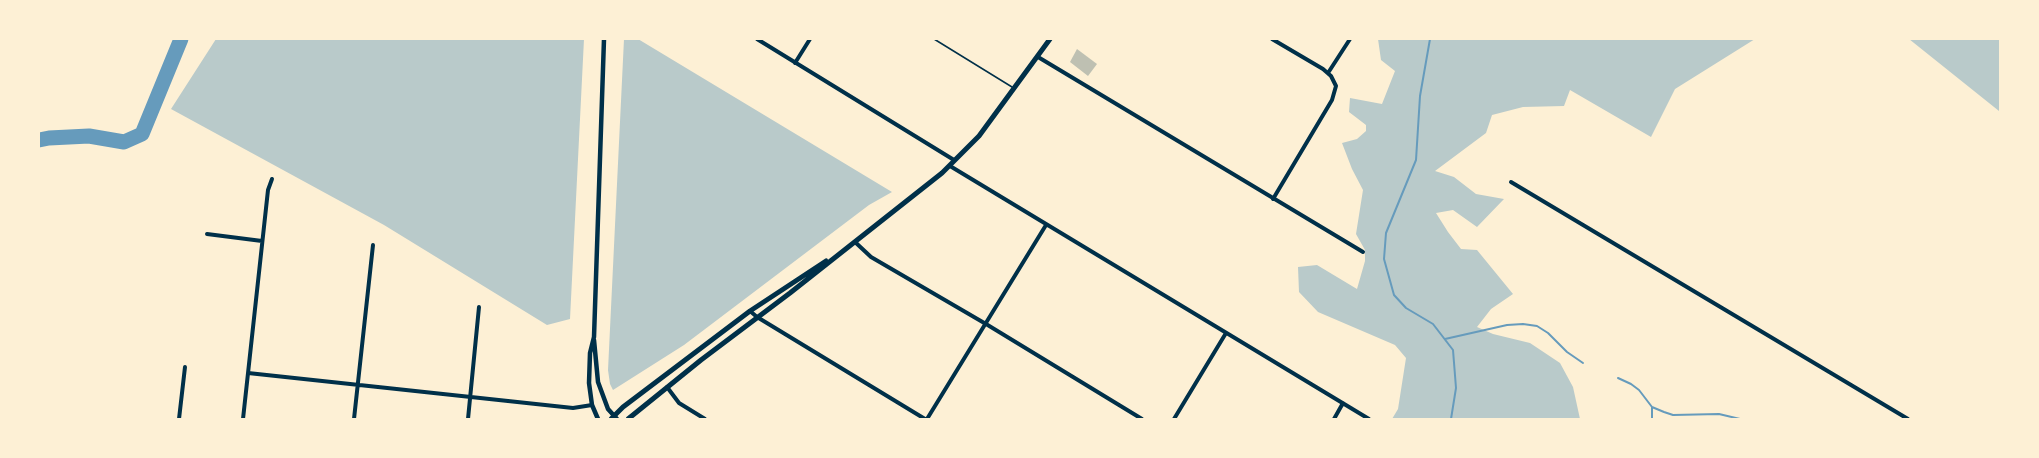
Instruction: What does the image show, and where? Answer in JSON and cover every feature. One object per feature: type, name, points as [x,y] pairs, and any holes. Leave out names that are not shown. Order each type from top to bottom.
[{"type":"main road","points":[[604,39],[594,337],[598,382],[614,417],[750,311],[836,256]]},
{"type":"main road","points":[[628,419],[918,194],[950,166],[979,136],[1050,39]]},
{"type":"main road","points":[[594,337],[590,353],[589,383],[592,405],[598,419]]},
{"type":"street","points":[[757,39],[955,161]]},
{"type":"street","points":[[795,63],[810,39]]},
{"type":"street","points":[[1272,39],[1328,74],[1336,86],[1335,92],[1273,198]]},
{"type":"street","points":[[1328,74],[1350,39]]},
{"type":"street","points":[[1038,57],[1363,252]]},
{"type":"street","points":[[950,166],[1370,419]]},
{"type":"street","points":[[243,419],[267,190],[272,179]]},
{"type":"street","points":[[1512,182],[1908,419]]},
{"type":"street","points":[[750,311],[926,419],[1047,225]]},
{"type":"street","points":[[207,234],[262,241]]},
{"type":"street","points":[[855,241],[871,257],[1142,419]]},
{"type":"street","points":[[354,419],[373,245]]},
{"type":"street","points":[[468,419],[480,307]]},
{"type":"street","points":[[1174,419],[1226,333]]},
{"type":"street","points":[[179,419],[185,367]]},
{"type":"street","points":[[248,373],[573,408],[592,405]]},
{"type":"street","points":[[667,387],[679,403],[705,419]]},
{"type":"street","points":[[1334,419],[1343,403]]},
{"type":"lane","points":[[934,39],[1015,89]]},
{"type":"shaded area","points":[[216,39],[584,39],[570,319],[547,325],[384,225],[171,109]]},
{"type":"shaded area","points":[[624,39],[638,39],[892,192],[869,205],[684,345],[613,390],[608,370]]},
{"type":"shaded area","points":[[1378,39],[1755,39],[1675,89],[1651,137],[1570,90],[1564,106],[1523,107],[1492,115],[1486,133],[1435,171],[1454,177],[1476,194],[1504,199],[1477,227],[1453,210],[1436,213],[1461,249],[1477,250],[1513,294],[1491,309],[1477,327],[1493,334],[1530,343],[1560,363],[1573,387],[1580,419],[1392,419],[1398,409],[1406,358],[1395,345],[1318,312],[1299,292],[1298,267],[1317,265],[1357,289],[1365,261],[1365,250],[1356,234],[1363,190],[1342,143],[1357,139],[1366,131],[1366,125],[1349,112],[1350,98],[1382,104],[1395,71],[1381,60]]},
{"type":"shaded area","points":[[1909,39],[2000,39],[2000,111],[1999,111]]},
{"type":"building","points":[[1077,49],[1097,64],[1088,76],[1070,62]]},
{"type":"waterway","points":[[39,140],[89,136],[124,142],[142,134],[181,39]]},
{"type":"waterway","points":[[1430,39],[1420,96],[1416,160],[1386,233],[1384,259],[1394,295],[1406,308],[1433,324],[1453,350],[1456,388],[1451,419]]},
{"type":"waterway","points":[[1445,339],[1507,325],[1537,326],[1583,363]]},
{"type":"waterway","points":[[1618,378],[1639,390],[1652,407],[1664,412],[1673,415],[1719,414],[1740,419]]},
{"type":"waterway","points":[[1652,407],[1652,419]]}]
